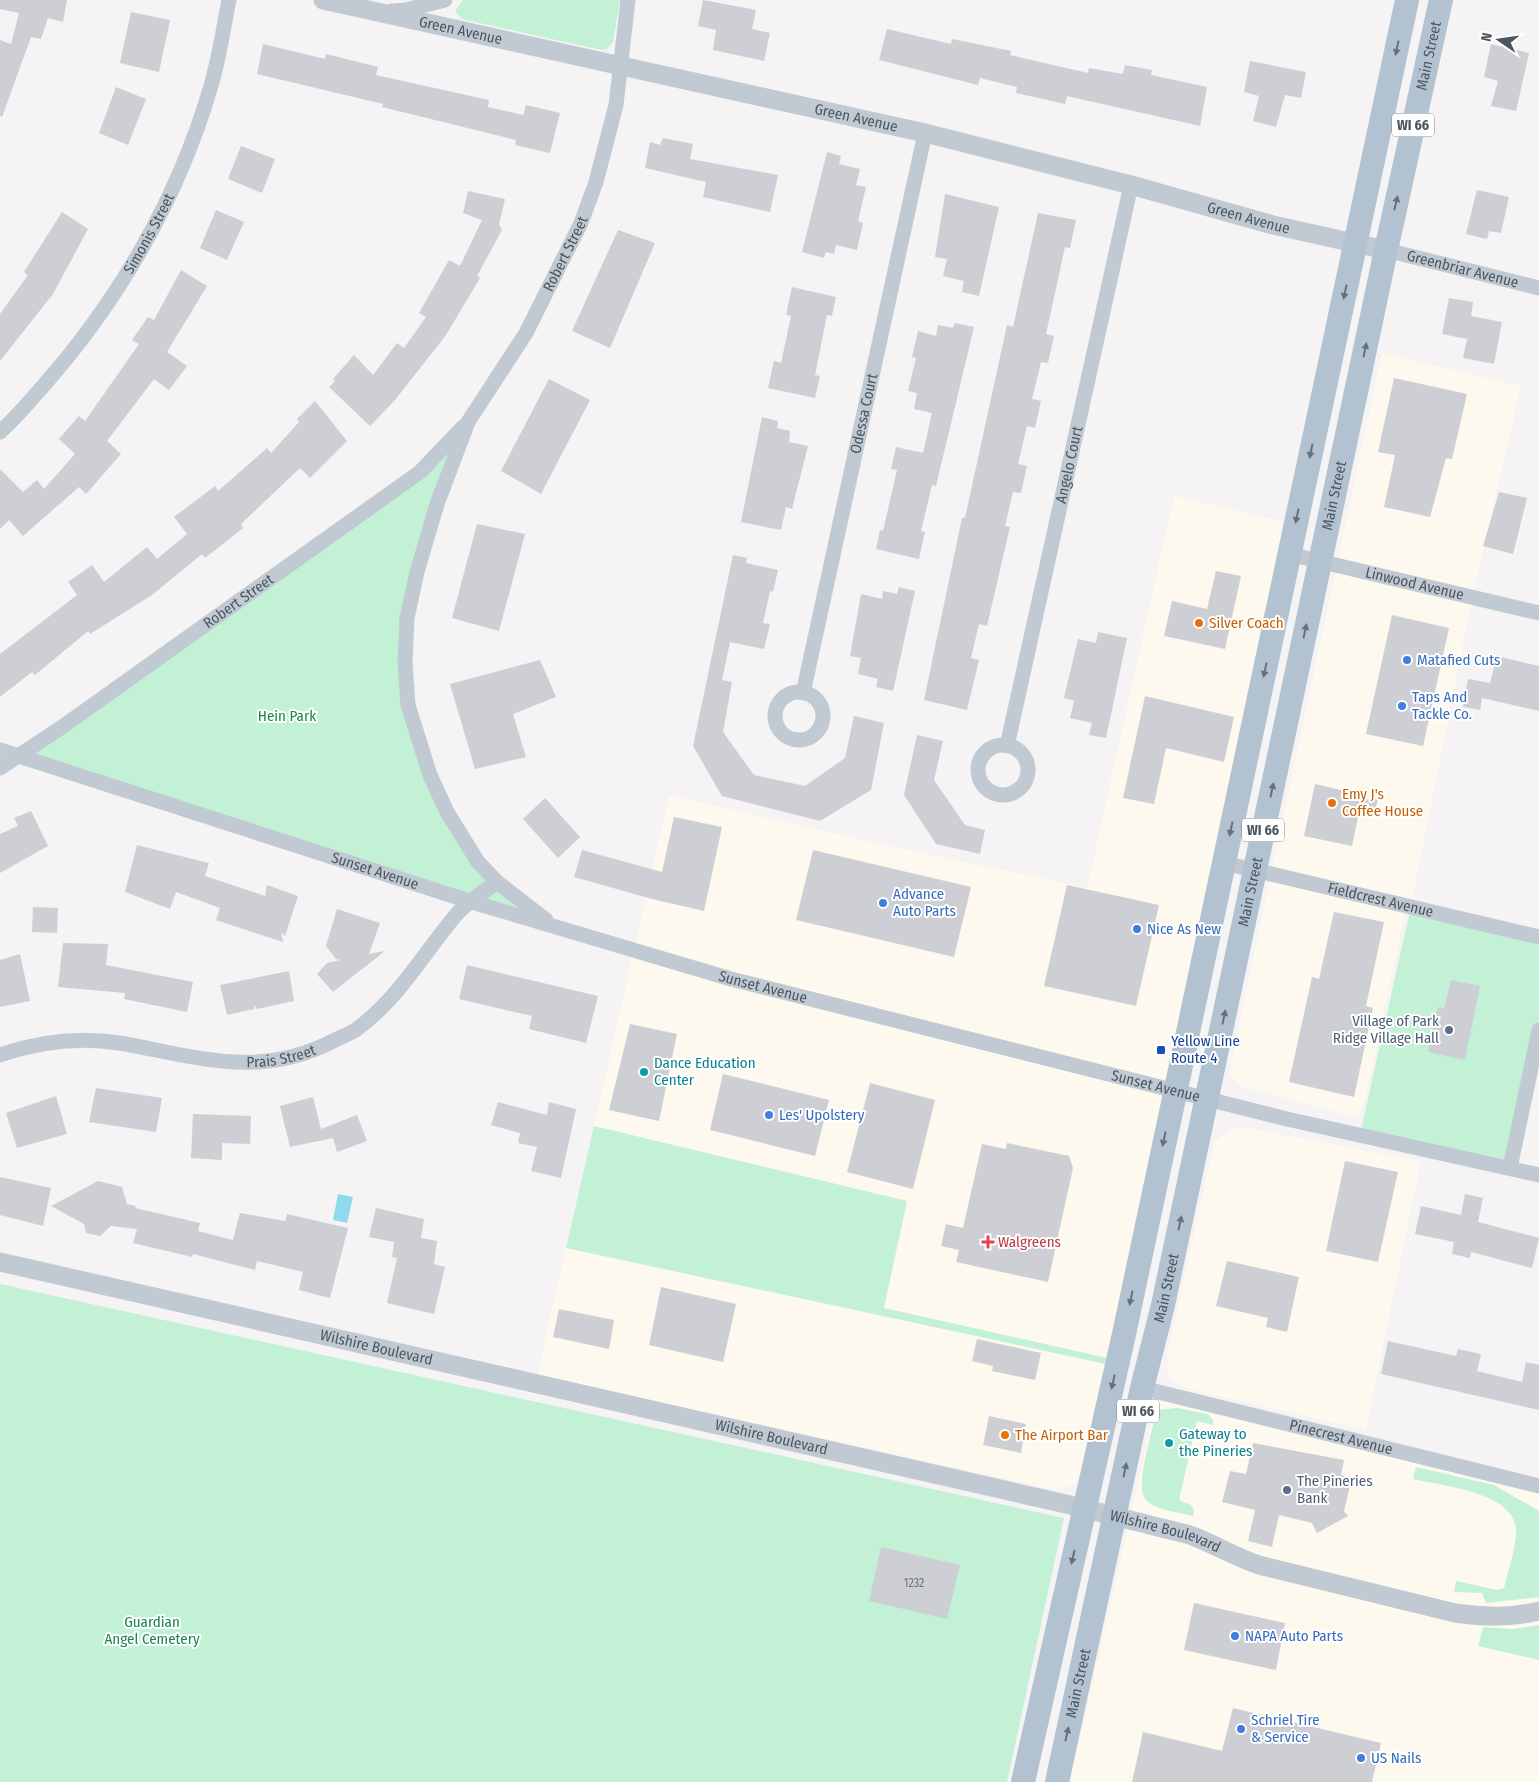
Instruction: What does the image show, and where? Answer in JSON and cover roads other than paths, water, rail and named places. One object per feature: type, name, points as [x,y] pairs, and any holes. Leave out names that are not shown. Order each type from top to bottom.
[{"type":"main road","name":"Main Street","points":[[1023,1782],[1124,1334],[1174,1091],[1407,0]]},
{"type":"main road","name":"Main Street","points":[[1057,1782],[1142,1388],[1163,1305],[1386,250],[1441,0]]},
{"type":"street","name":"Simonis Street","points":[[0,432],[77,347],[120,286],[155,223],[188,152],[210,88],[229,0]]},
{"type":"street","name":"Green Avenue","points":[[324,0],[925,133],[1131,185],[1273,225],[1356,245],[1386,250]]},
{"type":"street","points":[[372,11],[406,10],[445,0]]},
{"type":"street","name":"Robert Street","points":[[0,768],[62,727],[420,472],[468,422],[526,333],[581,223],[596,182],[608,140],[620,67],[628,0]]},
{"type":"street","name":"Odessa Court","points":[[803,693],[925,133]]},
{"type":"street","name":"Angelo Court","points":[[1007,746],[1131,185]]},
{"type":"street","name":"Greenbriar Avenue","points":[[1386,250],[1539,288]]},
{"type":"street","name":"Robert Street","points":[[468,422],[437,504],[417,572],[407,618],[408,704],[415,732],[430,775],[447,812],[478,862],[497,882],[558,928]]},
{"type":"street","name":"Linwood Avenue","points":[[1289,554],[1539,613]]},
{"type":"street","name":"Sunset Avenue","points":[[0,750],[472,902],[731,979],[1287,1120],[1539,1175]]},
{"type":"street","name":"Fieldcrest Avenue","points":[[1224,863],[1539,936]]},
{"type":"street","name":"Prais Street","points":[[0,1054],[47,1043],[81,1040],[118,1043],[174,1055],[227,1062],[243,1063],[304,1055],[356,1030],[380,1009],[402,987],[457,914],[497,882]]},
{"type":"street","points":[[1510,1168],[1539,1030]]},
{"type":"street","name":"Wilshire Boulevard","points":[[0,1262],[1084,1509],[1190,1535],[1210,1542],[1237,1558],[1259,1565],[1455,1613],[1486,1618],[1504,1618],[1539,1611]]},
{"type":"street","name":"Pinecrest Avenue","points":[[1142,1388],[1539,1486]]},
{"type":"water","points":[[338,1194],[353,1197],[347,1223],[333,1220]]},
{"type":"place","name":"Silver Coach","points":[[1199,623]]},
{"type":"place","name":"Matafied Cuts","points":[[1407,660]]},
{"type":"place","name":"Taps And Tackle Co.","points":[[1402,706]]},
{"type":"place","name":"Emy J's Coffee House","points":[[1332,803]]},
{"type":"place","name":"Advance Auto Parts","points":[[883,903]]},
{"type":"place","name":"Nice As New","points":[[1137,929]]},
{"type":"place","name":"Village of Park Ridge Village Hall","points":[[1449,1030]]},
{"type":"place","name":"Yellow Line Route 4","points":[[1161,1050]]},
{"type":"place","name":"Dance Education Center","points":[[644,1072]]},
{"type":"place","name":"Les' Upolstery","points":[[769,1115]]},
{"type":"place","name":"Walgreens","points":[[988,1242]]},
{"type":"place","name":"The Airport Bar","points":[[1005,1435]]},
{"type":"place","name":"Gateway to the Pineries","points":[[1169,1443]]},
{"type":"place","name":"The Pineries Bank","points":[[1287,1490]]},
{"type":"place","name":"NAPA Auto Parts","points":[[1235,1636]]},
{"type":"place","name":"Schriel Tire & Service","points":[[1241,1729]]},
{"type":"place","name":"US Nails","points":[[1361,1758]]},
{"type":"park label","name":"Hein Park","points":[[287,716]]},
{"type":"park label","name":"Guardian Angel Cemetery","points":[[152,1630]]}]
